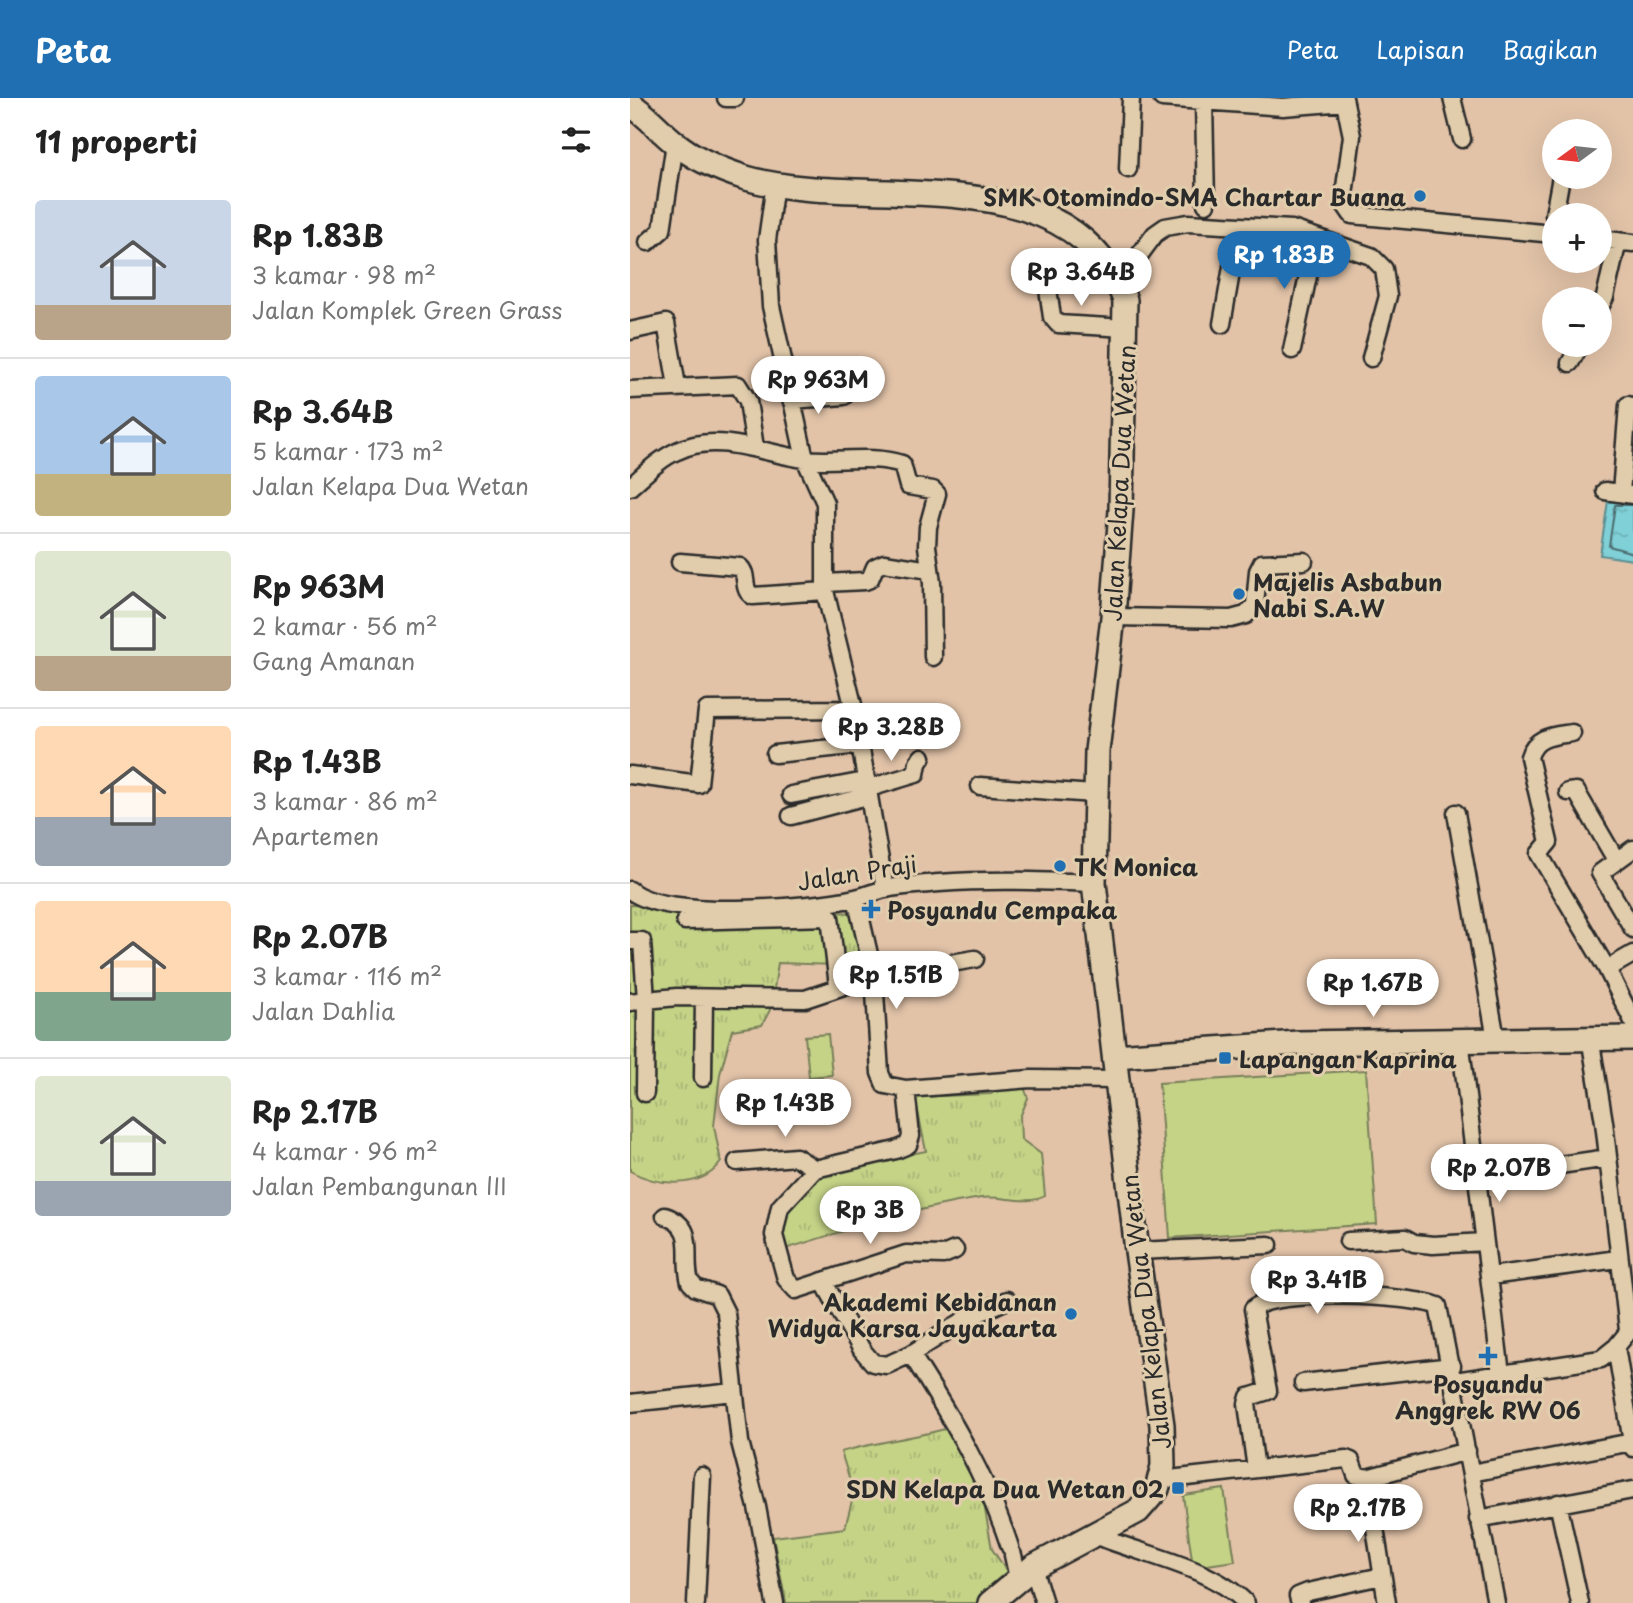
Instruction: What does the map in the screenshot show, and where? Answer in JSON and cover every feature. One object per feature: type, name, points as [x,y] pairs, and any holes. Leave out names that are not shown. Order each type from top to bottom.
[{"type":"street","points":[[726,98],[735,98]]},
{"type":"street","points":[[1128,169],[1131,98]]},
{"type":"street","points":[[1162,98],[1283,107],[1344,100],[1352,136],[1343,202],[1352,215],[1542,233]]},
{"type":"street","points":[[1452,98],[1462,139]]},
{"type":"street","points":[[1204,100],[1206,204]]},
{"type":"street","name":"Jalan Kelapa Dua Wetan","points":[[638,104],[675,143],[724,170],[775,184],[850,192],[960,195],[1020,208],[1067,229],[1095,254],[1118,284],[1125,300],[1121,510],[1113,617],[1094,793],[1094,883],[1137,1251],[1162,1425],[1161,1480],[1152,1497],[1138,1511],[1092,1534],[1019,1562],[990,1603]]},
{"type":"street","points":[[648,242],[659,234],[664,223],[675,143]]},
{"type":"street","points":[[775,184],[766,264],[771,306],[805,459],[825,503],[825,587],[854,709],[866,789],[886,889]]},
{"type":"street","points":[[1118,284],[1154,234],[1165,227],[1188,223],[1239,228],[1283,227],[1371,256],[1384,269],[1388,296],[1371,358]]},
{"type":"street","points":[[1222,324],[1239,228]]},
{"type":"street","points":[[1292,350],[1316,239]]},
{"type":"street","points":[[1609,287],[1625,242]]},
{"type":"street","points":[[1048,289],[1052,317],[1058,324],[1126,328]]},
{"type":"street","points":[[630,331],[666,323],[677,386]]},
{"type":"street","points":[[1570,363],[1573,357]]},
{"type":"street","points":[[630,390],[738,385],[748,401],[755,448]]},
{"type":"street","points":[[791,400],[844,396]]},
{"type":"street","points":[[1619,493],[1628,405]]},
{"type":"street","points":[[630,487],[679,449],[700,444],[755,448],[805,459],[898,463],[905,469],[908,486],[933,490],[937,496],[928,527],[933,657]]},
{"type":"street","points":[[1113,617],[1241,617],[1255,605],[1258,571],[1262,563],[1304,561]]},
{"type":"street","points":[[680,562],[740,567],[744,571],[747,589],[754,596],[865,581],[870,579],[876,567],[884,563],[930,570]]},
{"type":"street","points":[[630,775],[699,784],[709,710],[854,709]]},
{"type":"street","points":[[1572,733],[1541,739],[1531,751],[1529,764],[1549,843],[1539,854],[1607,969],[1633,1021]]},
{"type":"street","points":[[775,754],[860,745]]},
{"type":"street","points":[[790,816],[916,774],[922,758]]},
{"type":"street","points":[[980,786],[1094,793]]},
{"type":"street","points":[[791,795],[866,789]]},
{"type":"street","points":[[1568,792],[1576,791],[1616,860]]},
{"type":"street","points":[[1456,813],[1496,1039]]},
{"type":"street","points":[[1633,849],[1600,873],[1633,929]]},
{"type":"street","name":"Jalan Praji","points":[[630,890],[642,899],[678,907],[777,907],[856,898],[886,889],[973,881],[1094,883]]},
{"type":"street","points":[[856,898],[874,976],[881,1079],[887,1086],[906,1089],[1031,1079],[1117,1080]]},
{"type":"street","points":[[685,921],[830,917],[838,986]]},
{"type":"street","points":[[630,941],[642,941],[637,1060],[645,1093]]},
{"type":"street","points":[[1607,969],[1633,954]]},
{"type":"street","points":[[638,1001],[704,998],[806,999],[874,976],[975,960]]},
{"type":"street","points":[[703,1078],[704,998]]},
{"type":"street","points":[[1303,1383],[1453,1374],[1501,1374],[1591,1362],[1601,1359],[1616,1348],[1630,1328],[1618,1259],[1608,1158],[1590,1037]]},
{"type":"street","points":[[1115,1056],[1298,1043],[1633,1038]]},
{"type":"street","points":[[1460,1039],[1501,1374]]},
{"type":"street","points":[[906,1089],[911,1136],[908,1145],[816,1169],[780,1207],[775,1220],[777,1252],[789,1284],[796,1290],[906,1254],[943,1255],[955,1250]]},
{"type":"street","points":[[737,1162],[796,1157],[816,1169]]},
{"type":"street","points":[[1477,1177],[1608,1158]]},
{"type":"street","points":[[665,1216],[678,1221],[685,1229],[690,1282],[696,1288],[712,1291],[721,1300],[731,1349],[743,1457],[757,1507],[775,1603]]},
{"type":"street","points":[[1348,1241],[1405,1238],[1414,1244],[1433,1245],[1484,1242]]},
{"type":"street","points":[[1137,1251],[1269,1245]]},
{"type":"street","points":[[1490,1276],[1618,1259]]},
{"type":"street","points":[[823,1281],[862,1350],[873,1363],[887,1365],[912,1354],[965,1319],[1007,1300]]},
{"type":"street","points":[[1256,1469],[1247,1404],[1249,1397],[1268,1391],[1253,1310],[1267,1301],[1339,1297],[1400,1299],[1438,1306],[1496,1603]]},
{"type":"street","points":[[1616,1348],[1633,1448]]},
{"type":"street","points":[[912,1354],[965,1440],[1019,1562],[1044,1603]]},
{"type":"street","points":[[630,1404],[734,1392]]},
{"type":"street","points":[[1471,1473],[1632,1442]]},
{"type":"street","points":[[1161,1480],[1349,1459],[1356,1475],[1367,1478],[1467,1451]]},
{"type":"street","points":[[696,1603],[702,1476]]},
{"type":"street","points":[[1367,1478],[1387,1603]]},
{"type":"street","points":[[1478,1519],[1633,1490]]},
{"type":"street","points":[[1558,1503],[1580,1603]]},
{"type":"street","points":[[1092,1534],[1177,1564],[1226,1587],[1246,1603]]},
{"type":"street","points":[[1300,1603],[1298,1596],[1307,1592],[1382,1576]]},
{"type":"green space","points":[[630,905],[857,913],[862,966],[778,963],[771,1008],[762,1025],[732,1030],[720,1074],[714,1126],[721,1162],[713,1171],[691,1181],[678,1183],[653,1180],[630,1171]]},
{"type":"green space","points":[[828,1034],[832,1075],[809,1077],[805,1036]]},
{"type":"green space","points":[[1366,1070],[1377,1224],[1170,1238],[1159,1083]]},
{"type":"green space","points":[[1022,1082],[1028,1098],[1020,1117],[1021,1139],[1041,1154],[1045,1196],[1030,1200],[989,1197],[956,1202],[880,1220],[782,1250],[779,1221],[788,1204],[820,1172],[926,1151],[915,1097],[991,1094],[1004,1086]]},
{"type":"green space","points":[[949,1428],[984,1504],[992,1549],[1010,1576],[988,1603],[786,1603],[773,1537],[845,1528],[854,1493],[841,1452]]},
{"type":"green space","points":[[1224,1489],[1235,1561],[1193,1567],[1183,1495]]},
{"type":"water","points":[[1609,494],[1633,498],[1633,560],[1600,555]]},
{"type":"place","name":"SMK Otomindo-SMA Chartar Buana","points":[[1420,196]]},
{"type":"place","name":"Majelis Asbabun Nabi S.A.W","points":[[1239,594]]},
{"type":"place","name":"TK Monica","points":[[1060,866]]},
{"type":"place","name":"Posyandu Cempaka","points":[[871,909]]},
{"type":"place","name":"Lapangan Kaprina","points":[[1225,1058]]},
{"type":"place","name":"Akademi Kebidanan Widya Karsa Jayakarta","points":[[1071,1314]]},
{"type":"place","name":"Posyandu Anggrek RW 06","points":[[1488,1356]]},
{"type":"place","name":"SDN Kelapa Dua Wetan 02","points":[[1178,1488]]}]
